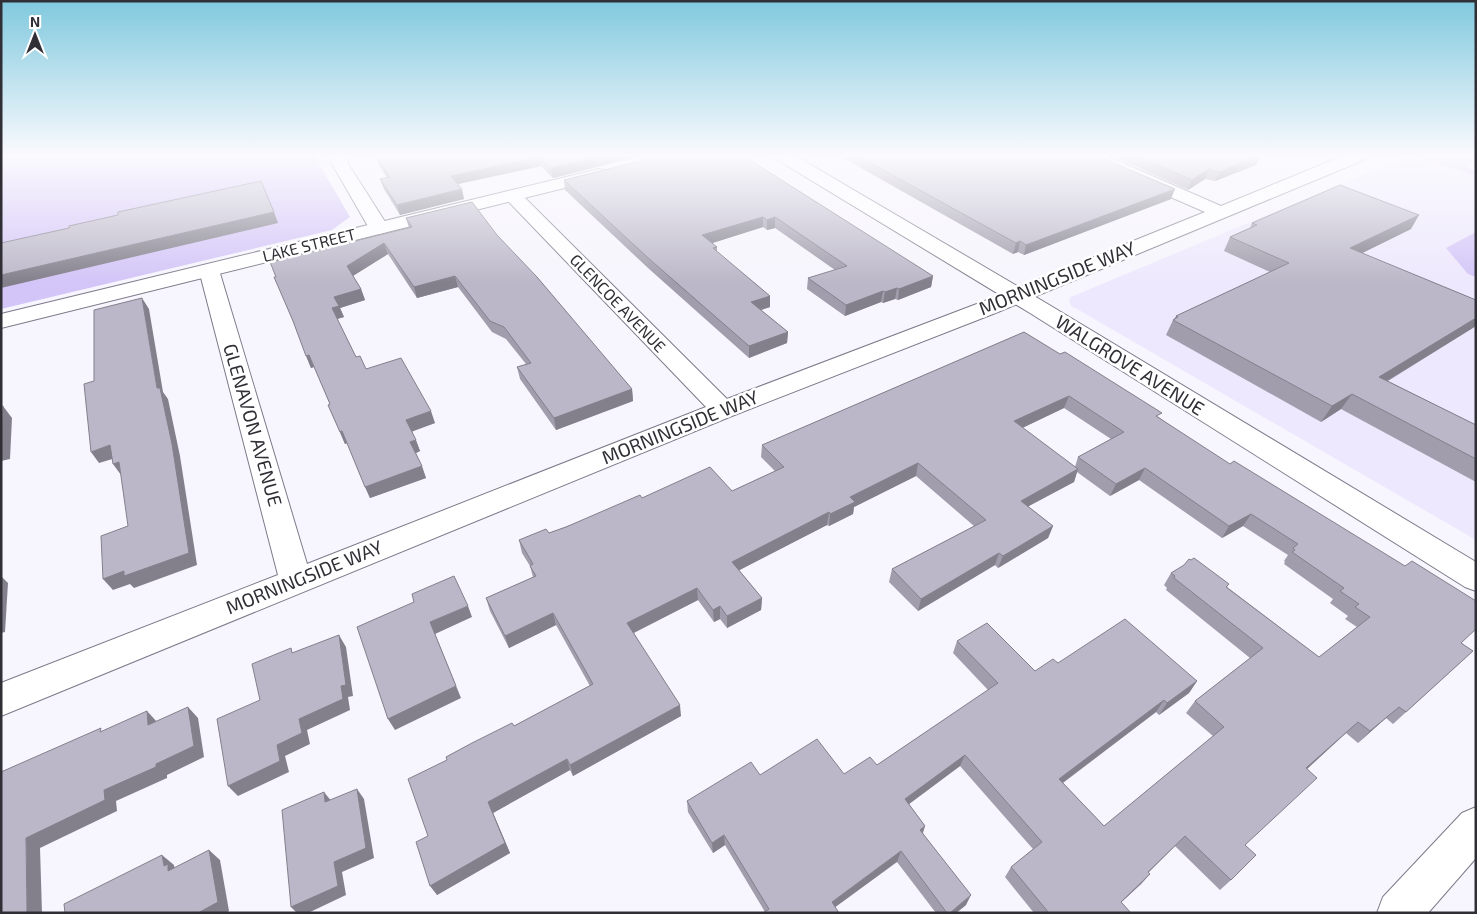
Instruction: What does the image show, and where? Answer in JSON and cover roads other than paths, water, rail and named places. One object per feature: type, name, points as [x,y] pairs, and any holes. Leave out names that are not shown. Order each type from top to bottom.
[{"type":"street","points":[[361,198],[379,228]]},
{"type":"street","name":"LAKE STREET","points":[[1,321],[506,198]]},
{"type":"street","name":"GLENCOE AVENUE","points":[[515,198],[722,410]]},
{"type":"street","name":"WALGROVE AVENUE","points":[[853,198],[1016,295],[1476,578]]},
{"type":"street","points":[[1187,198],[1220,212]]},
{"type":"street","name":"MORNINGSIDE WAY","points":[[1,700],[294,581],[1016,295],[1255,198]]},
{"type":"street","name":"GLENAVON AVENUE","points":[[209,270],[288,546],[294,581]]},
{"type":"street","points":[[1399,913],[1476,828]]}]
